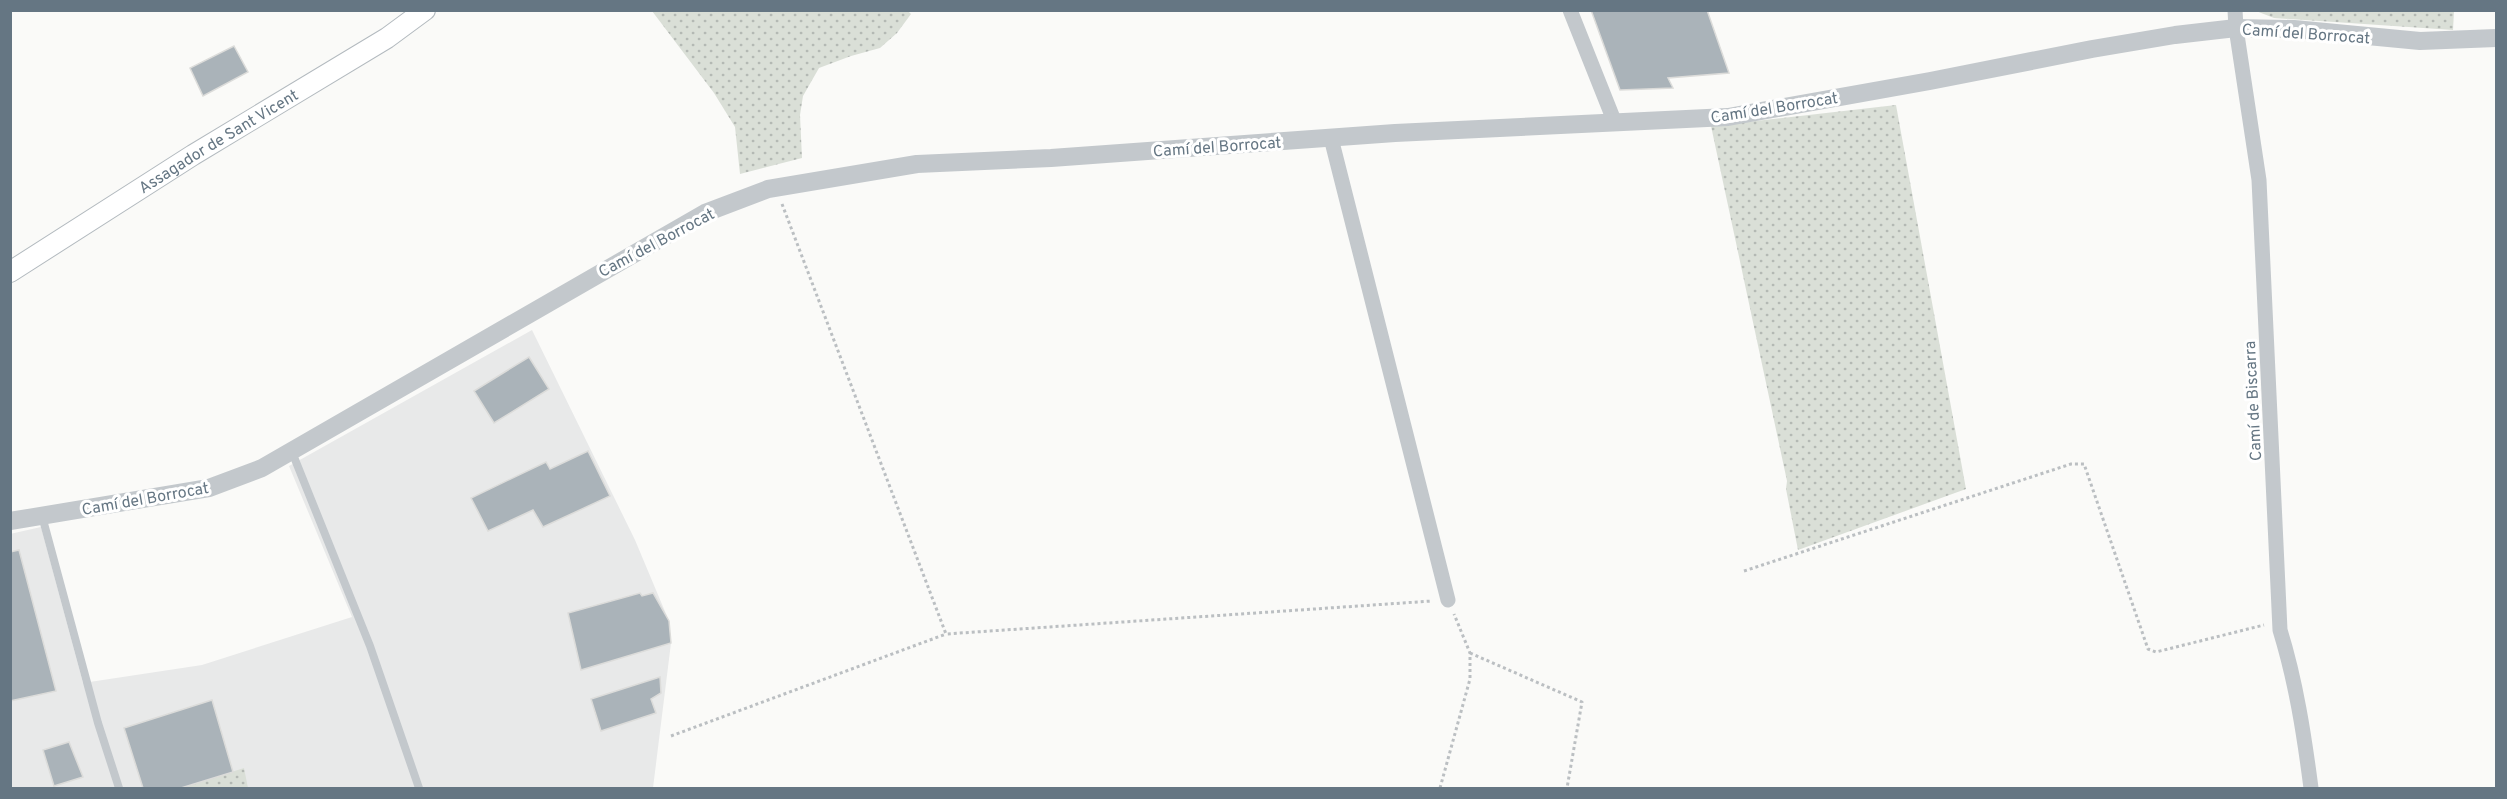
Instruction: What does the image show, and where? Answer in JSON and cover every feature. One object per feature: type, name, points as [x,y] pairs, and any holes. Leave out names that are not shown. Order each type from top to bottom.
[{"type":"main road","name":"Assagador de Sant Vicent","points":[[10,272],[193,155],[387,38],[425,10]]},
{"type":"street","points":[[1570,10],[1615,123]]},
{"type":"street","name":"Camí del Borrocat","points":[[10,521],[209,488],[262,468],[705,213],[776,188],[917,164],[1052,159],[1331,138],[1728,117],[2175,35],[2235,19],[2294,29],[2420,41],[2496,38]]},
{"type":"street","name":"Camí de Biscarra","points":[[2235,19],[2259,180],[2280,630],[2295,682],[2311,789]]},
{"type":"street","points":[[1331,138],[1448,600]]},
{"type":"lane","points":[[291,451],[370,646],[419,789]]},
{"type":"lane","points":[[42,515],[98,723],[119,789]]},
{"type":"path","points":[[776,188],[946,634]]},
{"type":"path","points":[[1744,571],[2071,464],[2084,464],[2148,649],[2156,652],[2280,621]]},
{"type":"path","points":[[671,736],[946,634],[1448,600],[1470,653],[1470,679],[1440,789]]},
{"type":"path","points":[[1470,653],[1582,702],[1567,789]]},
{"type":"shaded area","points":[[2454,10],[2453,30],[2274,18],[2256,11]]},
{"type":"shaded area","points":[[652,11],[908,11],[911,14],[897,33],[880,48],[819,68],[803,96],[800,115],[802,158],[740,174],[735,127],[714,93]]},
{"type":"shaded area","points":[[1896,105],[1966,489],[1798,550],[1786,489],[1787,481],[1711,126]]},
{"type":"shaded area","points":[[532,330],[635,540],[669,621],[671,643],[653,788],[11,788],[10,534],[41,527],[83,683],[202,665],[352,617],[289,466]]},
{"type":"shaded area","points":[[244,768],[248,788],[181,788]]},
{"type":"building","points":[[1591,10],[1707,10],[1729,73],[1668,78],[1673,88],[1620,90]]},
{"type":"building","points":[[234,46],[248,72],[203,96],[190,68]]},
{"type":"building","points":[[529,357],[549,389],[494,423],[474,391]]},
{"type":"building","points":[[588,451],[610,496],[543,527],[533,510],[488,531],[471,498],[546,462],[550,469]]},
{"type":"building","points":[[19,550],[56,691],[10,701],[10,552]]},
{"type":"building","points":[[640,593],[642,596],[653,593],[669,621],[671,643],[581,670],[568,613]]},
{"type":"building","points":[[660,677],[661,693],[651,699],[656,713],[601,731],[591,699]]},
{"type":"building","points":[[212,700],[233,772],[181,788],[143,788],[124,728]]},
{"type":"building","points":[[69,742],[83,777],[54,786],[43,750]]}]
